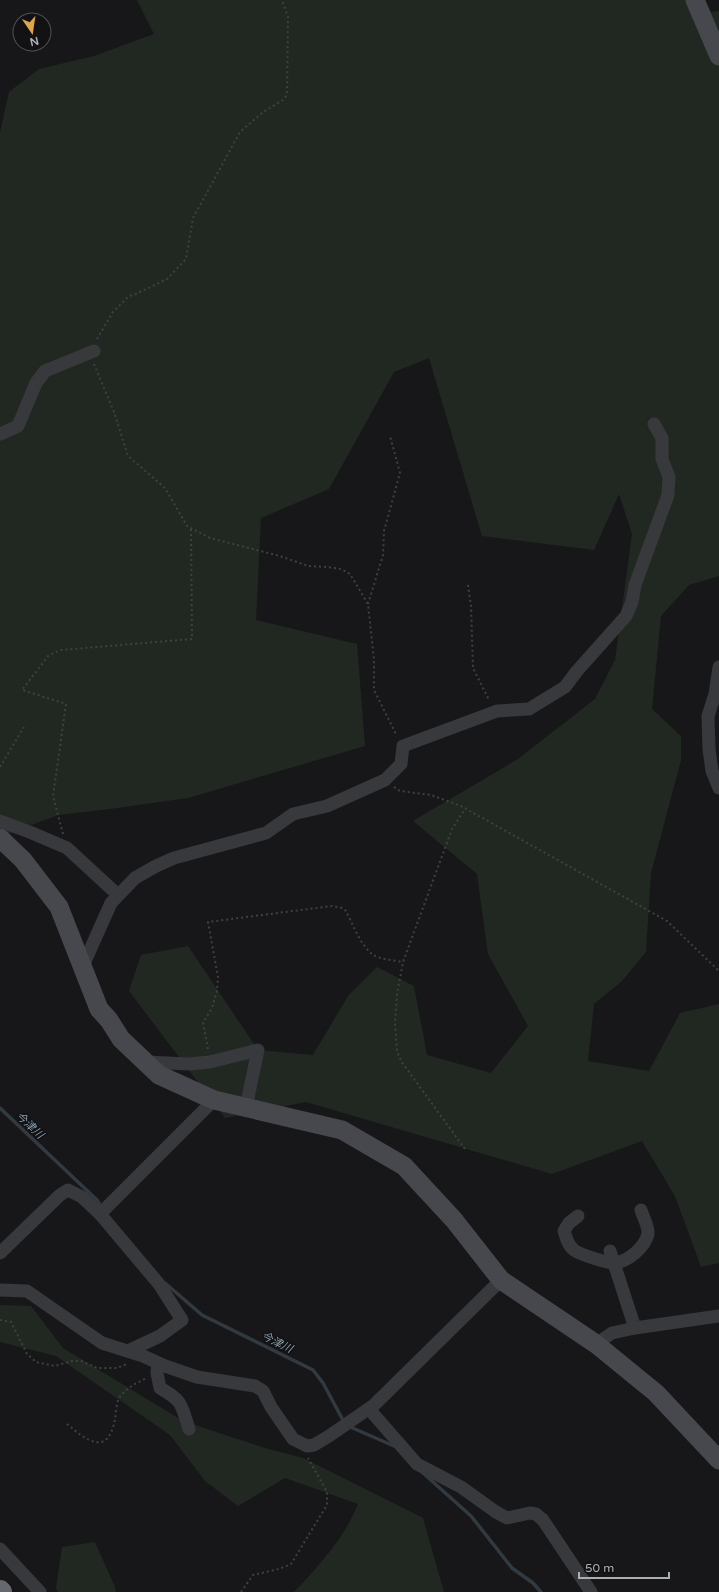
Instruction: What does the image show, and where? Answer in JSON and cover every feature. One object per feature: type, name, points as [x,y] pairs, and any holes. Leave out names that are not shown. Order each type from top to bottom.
[{"type":"street","points":[[695,0],[719,56]]},
{"type":"street","points":[[0,434],[18,426],[36,383],[46,371],[94,351]]},
{"type":"street","points":[[82,968],[111,902],[135,878],[156,866],[188,854],[266,833],[293,814],[327,806],[385,780],[401,764],[403,746],[497,711],[529,709],[565,687],[577,671],[626,616],[632,602],[635,585],[668,495],[669,477],[662,459],[662,438],[654,424]]},
{"type":"street","points":[[719,667],[715,694],[708,716],[709,749],[712,771],[719,788]]},
{"type":"street","points":[[0,821],[67,848],[118,895]]},
{"type":"street","points":[[0,838],[23,860],[59,907],[99,1009],[109,1020],[121,1039],[146,1062],[160,1074],[214,1100],[342,1130],[404,1166],[454,1220],[501,1280],[596,1344],[656,1393],[719,1460]]},
{"type":"street","points":[[146,1062],[189,1064],[225,1059],[258,1050],[246,1107]]},
{"type":"street","points":[[100,1214],[214,1100]]},
{"type":"street","points":[[0,1253],[60,1195],[68,1190],[82,1197],[100,1214],[159,1284],[182,1320],[160,1336],[128,1351]]},
{"type":"street","points":[[578,1216],[569,1222],[564,1231],[573,1250],[586,1256],[614,1263],[632,1255],[644,1245],[648,1232],[641,1210]]},
{"type":"street","points":[[610,1251],[635,1328]]},
{"type":"street","points":[[0,1290],[27,1291],[102,1343],[146,1358],[158,1368],[196,1377],[255,1386],[263,1391],[271,1407],[293,1439],[307,1446],[314,1445],[369,1409],[501,1280]]},
{"type":"street","points":[[596,1344],[612,1333],[635,1328],[719,1316]]},
{"type":"street","points":[[158,1368],[160,1388],[175,1396],[180,1402],[189,1429]]},
{"type":"street","points":[[369,1409],[417,1464],[461,1487],[496,1512],[508,1518],[530,1513],[536,1514],[543,1520],[591,1592]]},
{"type":"street","points":[[0,1550],[40,1592]]},
{"type":"path","points":[[282,0],[288,17],[287,95],[283,100],[263,112],[240,132],[193,218],[186,259],[167,279],[129,296],[113,312],[94,345],[93,360],[114,412],[128,456],[165,488],[177,512],[187,526],[210,538],[280,556],[308,566],[341,569],[350,574],[368,604]]},
{"type":"path","points":[[390,436],[400,474],[384,531],[384,555],[368,604],[374,660],[374,690],[403,746]]},
{"type":"path","points":[[67,848],[53,796],[66,704],[22,690],[49,655],[61,650],[192,639],[191,529]]},
{"type":"path","points":[[468,585],[472,612],[473,668],[487,697],[497,711]]},
{"type":"path","points":[[0,767],[24,727]]},
{"type":"path","points":[[385,780],[400,791],[431,795],[465,809],[667,921],[719,971]]},
{"type":"path","points":[[465,809],[452,829],[403,962],[396,1006],[395,1023],[397,1051],[401,1062],[465,1149]]},
{"type":"path","points":[[206,1062],[208,1051],[203,1023],[214,1002],[217,991],[218,977],[208,922],[332,906],[342,908],[346,911],[364,945],[373,954],[386,959],[403,962]]},
{"type":"path","points":[[0,1320],[11,1322],[27,1354],[36,1362],[55,1366],[72,1361],[82,1361],[97,1368],[117,1368],[146,1358]]},
{"type":"path","points":[[67,1424],[90,1441],[102,1443],[109,1438],[112,1432],[118,1400],[125,1391],[158,1368]]},
{"type":"path","points":[[241,1592],[253,1575],[279,1570],[291,1564],[327,1505],[327,1492],[300,1443]]},
{"type":"shaded area","points":[[137,0],[688,0],[694,14],[719,11],[719,576],[689,585],[661,616],[652,709],[681,736],[681,760],[651,873],[646,952],[622,981],[594,1004],[588,1061],[649,1071],[680,1013],[719,1004],[719,1263],[701,1267],[675,1196],[642,1141],[552,1174],[306,1102],[225,1118],[129,991],[141,955],[188,946],[258,1050],[313,1055],[348,996],[377,967],[414,986],[427,1055],[491,1073],[528,1026],[488,954],[477,874],[413,821],[518,759],[595,699],[615,660],[632,534],[619,494],[594,550],[482,536],[429,358],[394,372],[329,489],[261,518],[256,620],[357,644],[365,746],[188,798],[58,815],[0,837],[0,132],[9,92],[39,69],[94,56],[154,34]]},
{"type":"shaded area","points":[[0,1305],[31,1306],[63,1348],[183,1421],[265,1448],[303,1458],[423,1518],[444,1592],[294,1592],[313,1572],[339,1539],[353,1516],[358,1504],[285,1478],[238,1506],[205,1481],[170,1435],[56,1356],[0,1342]]},
{"type":"shaded area","points":[[95,1542],[116,1592],[58,1592],[56,1588],[62,1547]]},
{"type":"waterway","name":"今津川","points":[[0,1108],[97,1200],[102,1208]]},
{"type":"waterway","name":"今津川","points":[[165,1283],[202,1315],[313,1370],[323,1383],[344,1422]]},
{"type":"waterway","name":"今津川","points":[[348,1426],[394,1446]]},
{"type":"waterway","name":"今津川","points":[[423,1473],[471,1516],[512,1568],[533,1583],[541,1592]]}]
